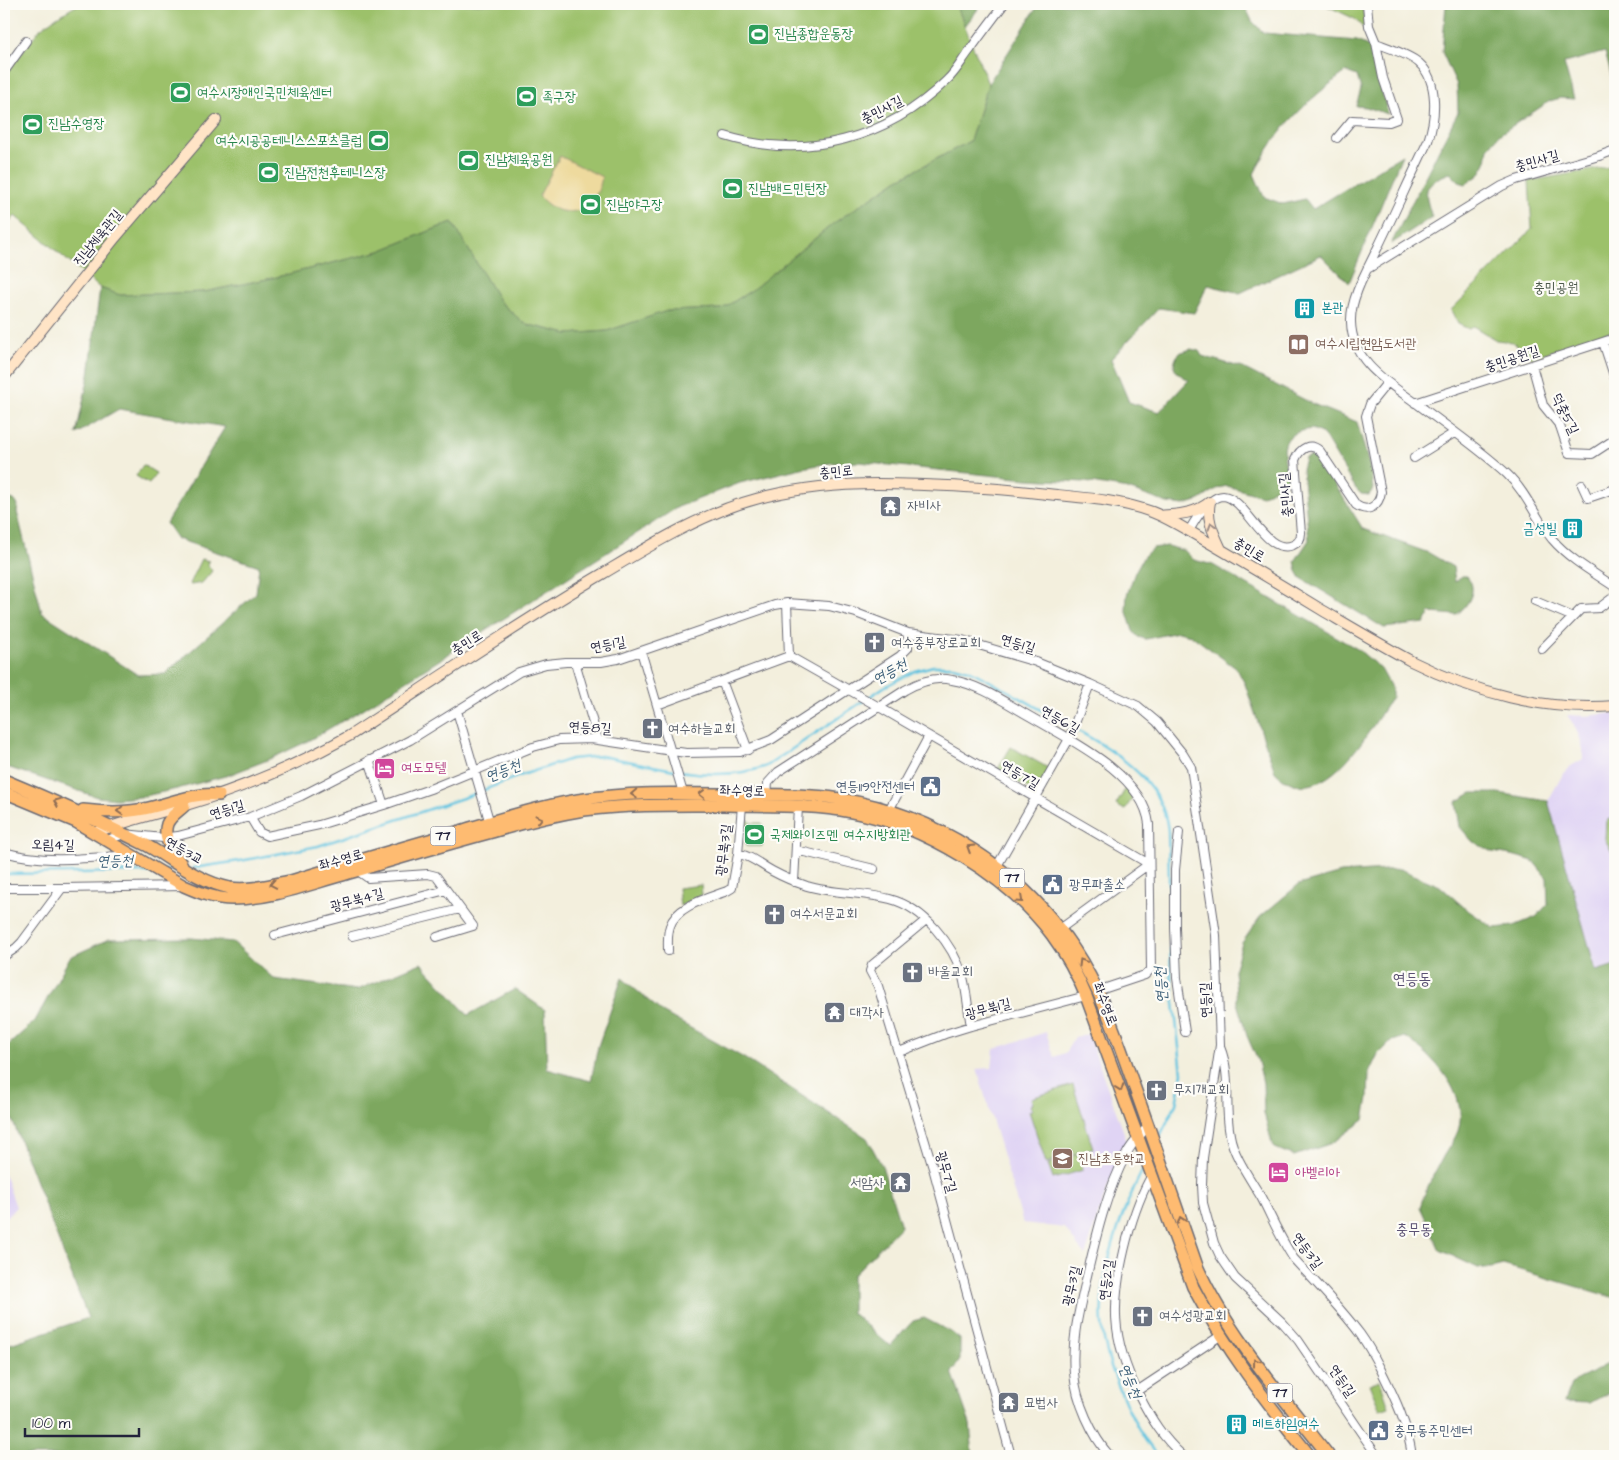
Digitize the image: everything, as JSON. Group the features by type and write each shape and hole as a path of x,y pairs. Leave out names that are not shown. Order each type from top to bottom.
{"main road":[{"name":"77","path":"4,780 74,809 124,834"},
{"name":"좌수영로","path":"184,886 219,898 248,898 281,893 491,827 544,807 581,799 682,791 773,798 838,799 889,810 914,819 951,837 997,866 1039,903 1084,964 1117,1038 1197,1266 1205,1282"},
{"name":"77","path":"4,792 59,814 184,886"},
{"path":"74,809 95,812 138,810 195,795 219,795"},
{"name":"좌수영로","path":"206,880 220,886 238,888 291,881 491,827 602,808 662,805 742,806 773,798 798,807 852,812 881,820 918,833 971,863 1006,888 1038,918 1064,952 1086,996 1152,1175"},
{"path":"152,867 150,861 155,858 185,874 188,871 168,842 167,824 184,806"},
{"name":"연등3교","path":"124,834 206,880"},
{"name":"77","path":"1152,1175 1193,1287 1220,1336 1257,1389 1311,1456"},
{"path":"1193,1287 1205,1282"},
{"name":"77","path":"1205,1282 1243,1344 1325,1452"},
{"path":"1311,1456 1325,1452"}],"street":[{"name":"충민사길","path":"725,136 747,142 778,146 835,142 867,134 895,120 923,102 949,79 1004,4"},
{"path":"1337,138 1352,120 1389,122 1397,119 1370,26 1368,4"},
{"path":"4,72 26,41"},
{"path":"1376,44 1419,62 1430,79 1434,116 1428,141 1368,269 1352,309 1351,330 1357,348 1362,357 1387,384 1416,403 1506,473 1524,494 1562,550 1615,587"},
{"name":"진남체육관길","path":"4,377 115,238 216,120"},
{"name":"충민사길","path":"1368,269 1502,186 1615,150"},
{"name":"충민공원길","path":"1416,403 1615,338"},
{"path":"1603,342 1615,379"},
{"name":"덕충5길","path":"1532,365 1541,392 1543,405 1560,426 1569,454 1592,454 1615,439"},
{"name":"충민사길","path":"1210,502 1220,496 1230,498 1275,544 1286,547 1294,544 1300,538 1301,533 1295,460 1302,450 1310,446 1320,451 1356,505 1366,508 1374,506 1379,500 1381,492 1366,416 1370,404 1387,384"},
{"path":"1414,458 1454,432"},
{"name":"충민로","path":"94,833 219,795 254,782 317,753 349,736 561,599 646,548 687,526 754,499 802,490 860,484 997,489 1090,498 1140,508 1161,516 1221,549 1411,661 1466,684 1505,696 1534,702 1588,707 1615,706"},
{"path":"1582,485 1588,498 1615,489"},
{"path":"1161,516 1192,512 1210,502"},
{"path":"1188,531 1210,502"},
{"path":"1210,502 1210,521 1221,549"},
{"path":"1542,649 1583,608 1593,610 1602,607 1615,596"},
{"path":"1535,601 1572,617"},
{"path":"787,603 789,656"},
{"name":"연등1길","path":"107,840 124,834 168,842 250,816 301,796 410,740 519,672 546,664 609,660 761,608 787,603 829,606 856,613 908,632 962,640 1036,662 1138,706 1148,713 1183,754 1190,767 1216,935 1220,1045 1203,1158 1202,1185 1202,1203 1214,1243 1235,1278 1284,1322 1298,1340 1377,1456"},
{"name":"연등8길","path":"250,816 259,832 270,836 319,825 384,805 533,747 559,740 598,740 632,744 671,752 715,754 748,750 771,740 903,653 909,645 908,632"},
{"path":"641,650 682,791"},
{"path":"657,705 789,656 848,689"},
{"path":"575,662 598,740"},
{"name":"연등6길","path":"773,798 770,780 778,772 905,690 919,683 937,679 953,680 985,691 1069,739 1108,765 1141,801 1148,818 1151,969 1145,975 1097,991"},
{"path":"722,681 748,750"},
{"path":"997,866 1069,739 1090,684"},
{"name":"연등7길","path":"848,689 1149,864"},
{"path":"457,711 491,827"},
{"path":"889,810 929,736"},
{"path":"369,760 384,805"},
{"name":"광무북3길","path":"668,951 670,926 678,914 694,904 732,888 738,854 742,806"},
{"path":"794,882 798,807"},
{"path":"1180,832 1175,870 1176,978 1185,1032"},
{"path":"796,850 874,869"},
{"name":"오림4길","path":"4,852 19,856 60,859 136,858"},
{"path":"738,854 747,856 794,882 816,888 888,898 904,904 926,920 946,942 961,973 971,1026"},
{"path":"1060,929 1149,864"},
{"name":"광무북4길","path":"358,870 368,878 433,874 473,926 437,937"},
{"path":"4,888 184,886"},
{"path":"4,956 22,942 62,888"},
{"name":"광무북4길","path":"275,935 446,890"},
{"path":"352,936 460,909"},
{"name":"광무7길","path":"926,920 870,969 878,986 899,1052 1011,1456"},
{"name":"광무북1길","path":"899,1052 971,1026 1086,996"},
{"name":"연등3길","path":"1220,1045 1227,1066 1229,1134 1235,1151 1285,1246 1294,1259 1360,1334 1372,1353 1401,1413 1408,1432 1412,1456"},
{"name":"광무3길","path":"1110,1456 1091,1428 1077,1388 1074,1374 1074,1339 1077,1318 1105,1207 1128,1151 1148,1126"},
{"name":"연등2길","path":"1152,1175 1132,1221 1120,1268 1116,1298 1118,1339 1123,1358 1137,1391 1157,1429 1183,1456"},
{"path":"1137,1391 1220,1336"}],"shaded area":[{"path":"1615,713 1615,965 1596,972 1548,801 1563,774 1571,766 1583,759 1582,743 1567,715 1586,716"},
{"name":"진남초등학교","path":"1046,1032 1054,1057 1065,1053 1075,1037 1088,1034 1127,1141 1106,1191 1085,1256 1065,1228 1023,1223 977,1069 992,1068 994,1049"},
{"path":"4,1173 16,1207 4,1219"}],"green space":[{"name":"진남체육공원","path":"79,4 956,4 988,84 970,141 897,180 834,223 752,290 722,309 667,311 607,331 568,334 525,324 500,302 452,222 380,251 277,277 204,292 120,295 100,288 15,216 4,229 4,75 39,30"},
{"path":"956,4 982,4 965,26"},
{"path":"1039,4 1244,4 1252,21 1264,33 1357,41 1370,47 1388,114 1356,106 1361,89 1357,76 1346,72 1293,117 1272,144 1254,174 1264,197 1283,204 1305,199 1313,209 1402,155 1349,283 1321,255 1240,293 1208,285 1194,313 1159,308 1111,359 1129,402 1159,412 1189,380 1177,372 1174,366 1179,353 1191,349 1199,351 1202,356 1243,368 1313,404 1357,422 1371,471 1373,489 1369,495 1361,494 1356,489 1323,434 1312,429 1300,431 1287,440 1284,453 1289,480 1262,496 1227,486 1218,488 1200,500 1184,505 1167,503 1128,489 1085,482 1027,479 859,462 831,463 801,468 740,483 678,507 363,709 306,742 229,775 140,797 116,799 97,797 4,766 4,497 14,500 18,505 17,512 42,613 138,675 165,674 256,593 259,566 177,539 166,523 225,427 119,409 76,434 89,375 100,288 120,295 204,292 277,277 380,251 452,222 500,302 525,324 568,334 607,331 667,311 722,309 752,290 834,223 897,180 970,141 988,84"},
{"path":"1323,4 1362,4 1366,31 1355,19"},
{"path":"1446,4 1615,4 1615,90 1605,52 1564,63 1574,99 1560,98 1550,101 1500,134 1488,148 1486,163 1479,175 1466,184 1459,182 1450,173 1435,180 1430,184 1427,194 1432,217 1391,244 1458,112 1457,85 1442,52"},
{"name":"충민공원","path":"1615,166 1615,330 1530,358 1513,342 1496,340 1473,326 1469,329 1458,324 1451,310 1532,229 1529,181"},
{"path":"1311,456 1318,458 1321,462 1363,529 1429,553 1453,567 1455,582 1462,576 1467,576 1472,592 1468,602 1456,615 1430,613 1425,623 1384,628 1301,578 1295,561 1309,540 1302,469 1305,458"},
{"path":"143,465 156,473 149,484 136,476"},
{"path":"1167,546 1185,551 1194,560 1213,565 1359,650 1381,669 1392,689 1392,697 1358,748 1327,778 1310,785 1293,784 1275,772 1245,684 1237,669 1191,635 1178,632 1146,639 1138,637 1133,631 1126,609 1127,595 1135,572 1144,556 1153,548"},
{"path":"201,559 209,561 208,565 212,571 202,583 191,585 189,584"},
{"path":"1011,747 1050,769 1038,790 1033,791 997,770"},
{"path":"1126,788 1133,797 1125,810 1116,805"},
{"path":"1472,793 1498,793 1548,801 1596,971 1615,965 1615,1298 1503,1265 1491,1268 1478,1268 1440,1250 1420,1207 1434,1174 1458,1131 1459,1104 1454,1090 1437,1065 1427,1054 1405,1037 1390,1042 1378,1054 1369,1073 1368,1098 1364,1120 1332,1143 1294,1156 1273,1147 1264,1113 1263,1083 1258,1061 1247,1036 1237,1003 1234,971 1242,943 1260,917 1298,885 1341,873 1400,869 1440,886 1466,909 1494,928 1514,926 1536,917 1548,904 1547,878 1533,861 1492,852 1472,841 1460,827 1456,802"},
{"path":"1615,816 1615,858 1605,839 1606,821"},
{"name":"국제와이즈멘 여수지방회관","path":"746,820 749,820 751,823 762,823 762,846 746,846"},
{"path":"701,885 702,895 680,906 678,888"},
{"path":"191,938 233,942 274,979 357,990 421,963 468,1015 515,989 545,1010 547,1069 591,1081 598,1046 622,978 662,1012 744,1058 867,1138 882,1166 901,1226 852,1276 852,1313 890,1346 913,1321 924,1318 951,1332 960,1339 960,1360 952,1372 970,1424 973,1456 4,1456 4,1346 88,1318 7,1106 4,1107 4,1049 35,1021 70,957 109,939"},
{"path":"1073,1085 1093,1148 1046,1163 1029,1111 1032,1110 1030,1105 1033,1104 1031,1098"},
{"path":"1078,1154 1083,1170 1053,1179 1048,1164"},
{"path":"1615,1360 1615,1390 1589,1403 1564,1402 1571,1384"},
{"path":"1380,1380 1389,1407 1380,1410 1369,1384"}],"sand":[{"path":"560,156 602,177 599,189 593,199 586,206 577,210 568,212 558,210 548,205 539,196"}],"waterway":[{"name":"연등천","path":"679,771 723,774 746,772 767,766 884,687 915,671 933,666 954,666 969,670 1092,739 1127,763 1155,793 1164,811 1168,831 1171,977 1182,1073 1176,1104 1158,1140"},
{"name":"연등천","path":"193,868 318,846 466,797 522,775 571,759 601,756 674,770"},
{"name":"연등천","path":"165,870 177,869"},
{"name":"연등천","path":"4,874 150,872"},
{"name":"연등천","path":"1144,1167 1113,1243 1104,1285 1102,1324 1108,1355 1122,1395 1140,1431 1158,1456"}],"place":[{"name":"진남종합운동장","path":"758,34"},
{"name":"여수시장애인국민체육센터","path":"181,93"},
{"name":"족구장","path":"526,97"},
{"name":"진남수영장","path":"32,124"},
{"name":"여수시공공테니스스포츠클럽","path":"378,141"},
{"name":"진남체육공원","path":"469,160"},
{"name":"진남전천후테니스장","path":"268,173"},
{"name":"진남배드민턴장","path":"732,189"},
{"name":"진남야구장","path":"590,205"},
{"name":"본관","path":"1305,308"},
{"name":"여수시립현암도서관","path":"1299,344"},
{"name":"자비사","path":"891,506"},
{"name":"금성빌","path":"1573,529"},
{"name":"여수중부장로교회","path":"875,643"},
{"name":"여수하늘교회","path":"652,729"},
{"name":"여도모텔","path":"385,768"},
{"name":"연등119안전센터","path":"931,787"},
{"name":"국제와이즈멘 여수지방회관","path":"754,835"},
{"name":"광무파출소","path":"1053,885"},
{"name":"여수서문교회","path":"774,914"},
{"name":"바울교회","path":"912,972"},
{"name":"대각사","path":"834,1013"},
{"name":"무지개교회","path":"1157,1090"},
{"name":"진남초등학교","path":"1062,1159"},
{"name":"아벨리아","path":"1279,1173"},
{"name":"서암사","path":"900,1183"},
{"name":"여수성광교회","path":"1143,1316"},
{"name":"묘법사","path":"1008,1403"},
{"name":"메트하임여수","path":"1236,1424"},
{"name":"충무동주민센터","path":"1378,1431"}],"district":[{"name":"연등동","path":"1412,979"},
{"name":"충무동","path":"1414,1229"}]}
